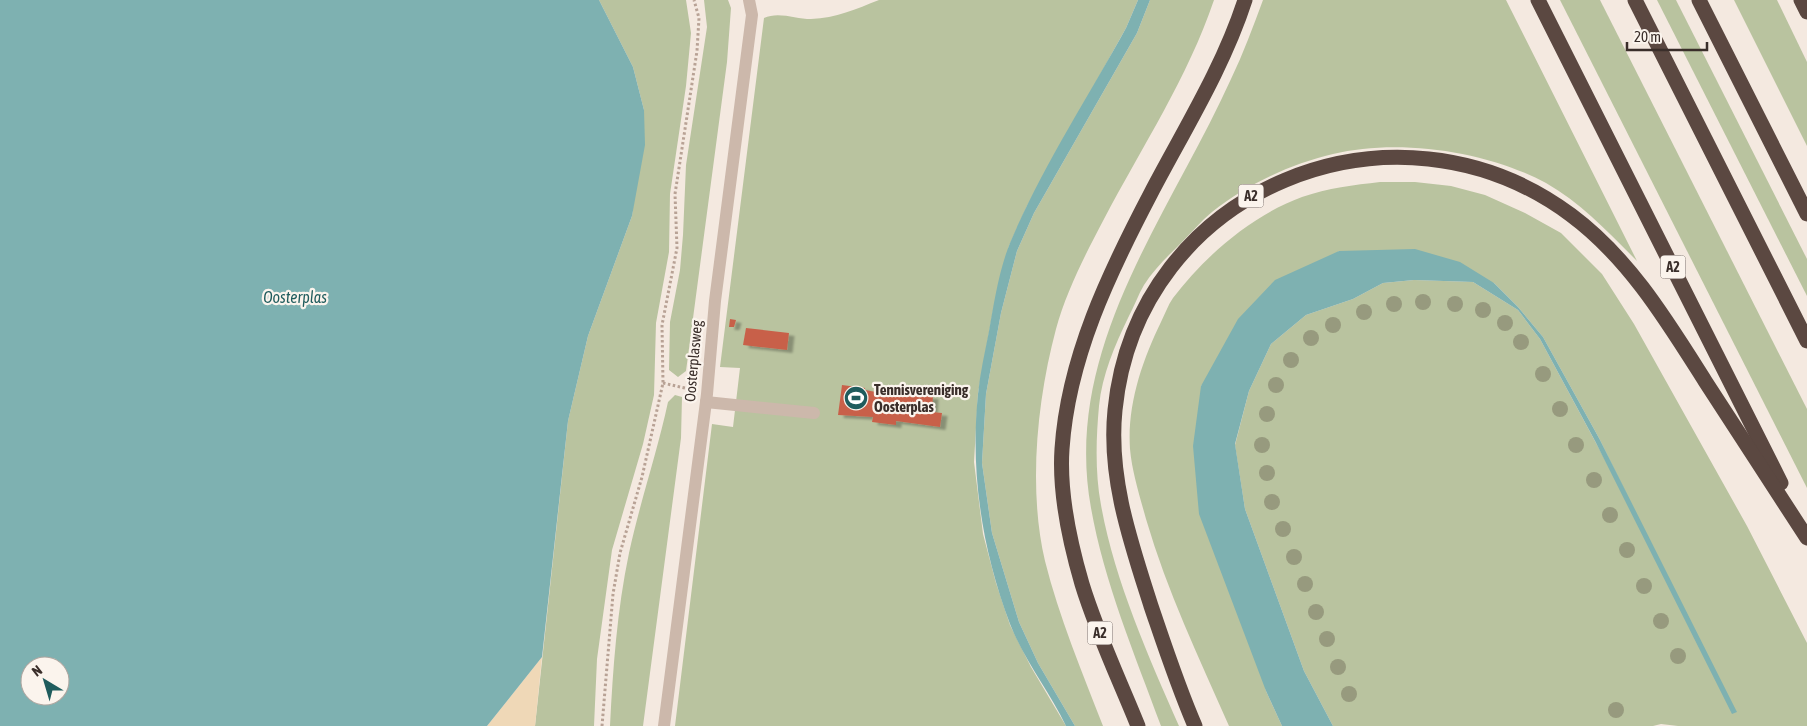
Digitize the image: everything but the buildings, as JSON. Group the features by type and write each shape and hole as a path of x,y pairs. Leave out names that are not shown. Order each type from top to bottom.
{"highway":[{"name":"A2","path":"1138,726 1098,628 1082,583 1071,537 1064,496 1062,451 1068,399 1083,342 1100,298 1130,234 1216,71 1245,0"},
{"name":"A2","path":"1538,0 1807,534"},
{"path":"1635,0 1807,341"},
{"path":"1699,0 1807,214"},
{"path":"1801,0 1807,12"},
{"name":"A2","path":"1195,726 1170,663 1132,548 1120,498 1115,458 1115,411 1124,359 1138,323 1156,290 1178,257 1196,238 1214,221 1253,194 1291,176 1331,163 1376,156 1413,156 1454,162 1518,182 1572,215 1618,258 1660,311 1807,538"}],"street":[{"name":"Oosterplasweg","path":"664,726 706,398 715,301 752,15 750,0"},
{"path":"706,398 814,413"}],"path":[{"path":"602,726 613,594 620,553 642,477 663,383 662,324 677,248 675,194 697,51 698,18 694,0"},
{"path":"663,383 706,398"}],"green space":[{"path":"599,0 686,0 691,33 686,86 670,194 669,252 656,323 654,395 643,444 612,550 597,659 594,726 535,726 568,421 588,336 632,216 644,110 633,67"},
{"path":"704,0 728,0 731,8 727,62 686,371 678,377 669,370 670,322 680,270 686,165 707,27"},
{"name":"Tennisvereniging Oosterplas","path":"879,0 1138,0 1126,28 1027,206 1009,246 993,311 978,393 974,462 983,534 1010,625 1031,667 1066,726 675,726 712,424 733,427 740,368 720,367 764,18 775,15 805,19 829,17"},
{"path":"1150,0 1214,0 1178,84 1104,219 1071,287 1060,315 1049,356 1040,415 1036,475 1040,533 1045,561 1064,624 1103,726 1075,726 1038,663 1019,622 992,533 982,463 986,394 1001,313 1017,251 1034,213 1137,33"},
{"path":"1263,0 1506,0 1637,261 1583,209 1546,183 1497,163 1442,150 1385,147 1358,149 1317,158 1254,184 1225,202 1204,219 1157,268 1142,289 1118,339 1103,383 1099,406 1097,468 1099,493 1114,561 1134,618 1179,726 1161,726 1112,591 1091,508 1086,449 1092,393 1106,338 1127,285 1231,79"},
{"path":"1560,0 1600,0 1807,409 1807,488"},
{"path":"1657,0 1676,0 1807,259 1807,296"},
{"path":"1734,0 1777,0 1807,62 1807,146"},
{"path":"1380,182 1415,182 1451,186 1485,195 1525,213 1561,233 1602,274 1634,324 1747,526 1807,643 1807,726 1678,726 1661,724 1653,726 1333,726 1304,671 1245,509 1235,445 1249,391 1271,344 1306,315 1353,299 1383,283 1414,280 1473,282 1518,310 1540,339 1659,560 1599,438 1543,337 1518,307 1494,283 1339,251 1201,386 1266,691 1282,726 1229,726 1195,650 1154,546 1134,475 1130,449 1130,433 1133,400 1137,384 1154,337 1171,301 1200,267 1231,238 1265,214 1302,197 1331,189"},
{"path":"675,395 682,397 681,438 643,726 610,726 616,639 629,553 668,402"}],"sand":[{"path":"542,657 535,726 487,726"}],"water":[{"name":"Oosterplas","path":"0,0 599,0 633,67 644,110 645,145 632,216 588,336 568,421 542,657 487,726 0,726"},
{"path":"1138,0 1150,0 1137,33 1034,213 1017,251 1001,313 986,394 982,463 992,533 1019,622 1038,663 1075,726 1066,726 1016,637 1000,596 992,568 985,539 977,482 976,423 978,394 997,287 1010,243 1035,189 1126,28"},
{"path":"1415,249 1460,262 1494,283 1518,307 1543,337 1599,438 1737,712 1732,714 1595,441 1540,339 1518,310 1473,282 1414,280 1383,283 1353,299 1306,315 1271,344 1249,391 1235,444 1245,509 1304,671 1333,726 1282,726 1266,691 1199,514 1193,446 1201,386 1238,319 1275,280 1339,251"}],"place":[{"name":"Tennisvereniging Oosterplas","path":"856,398"}]}
